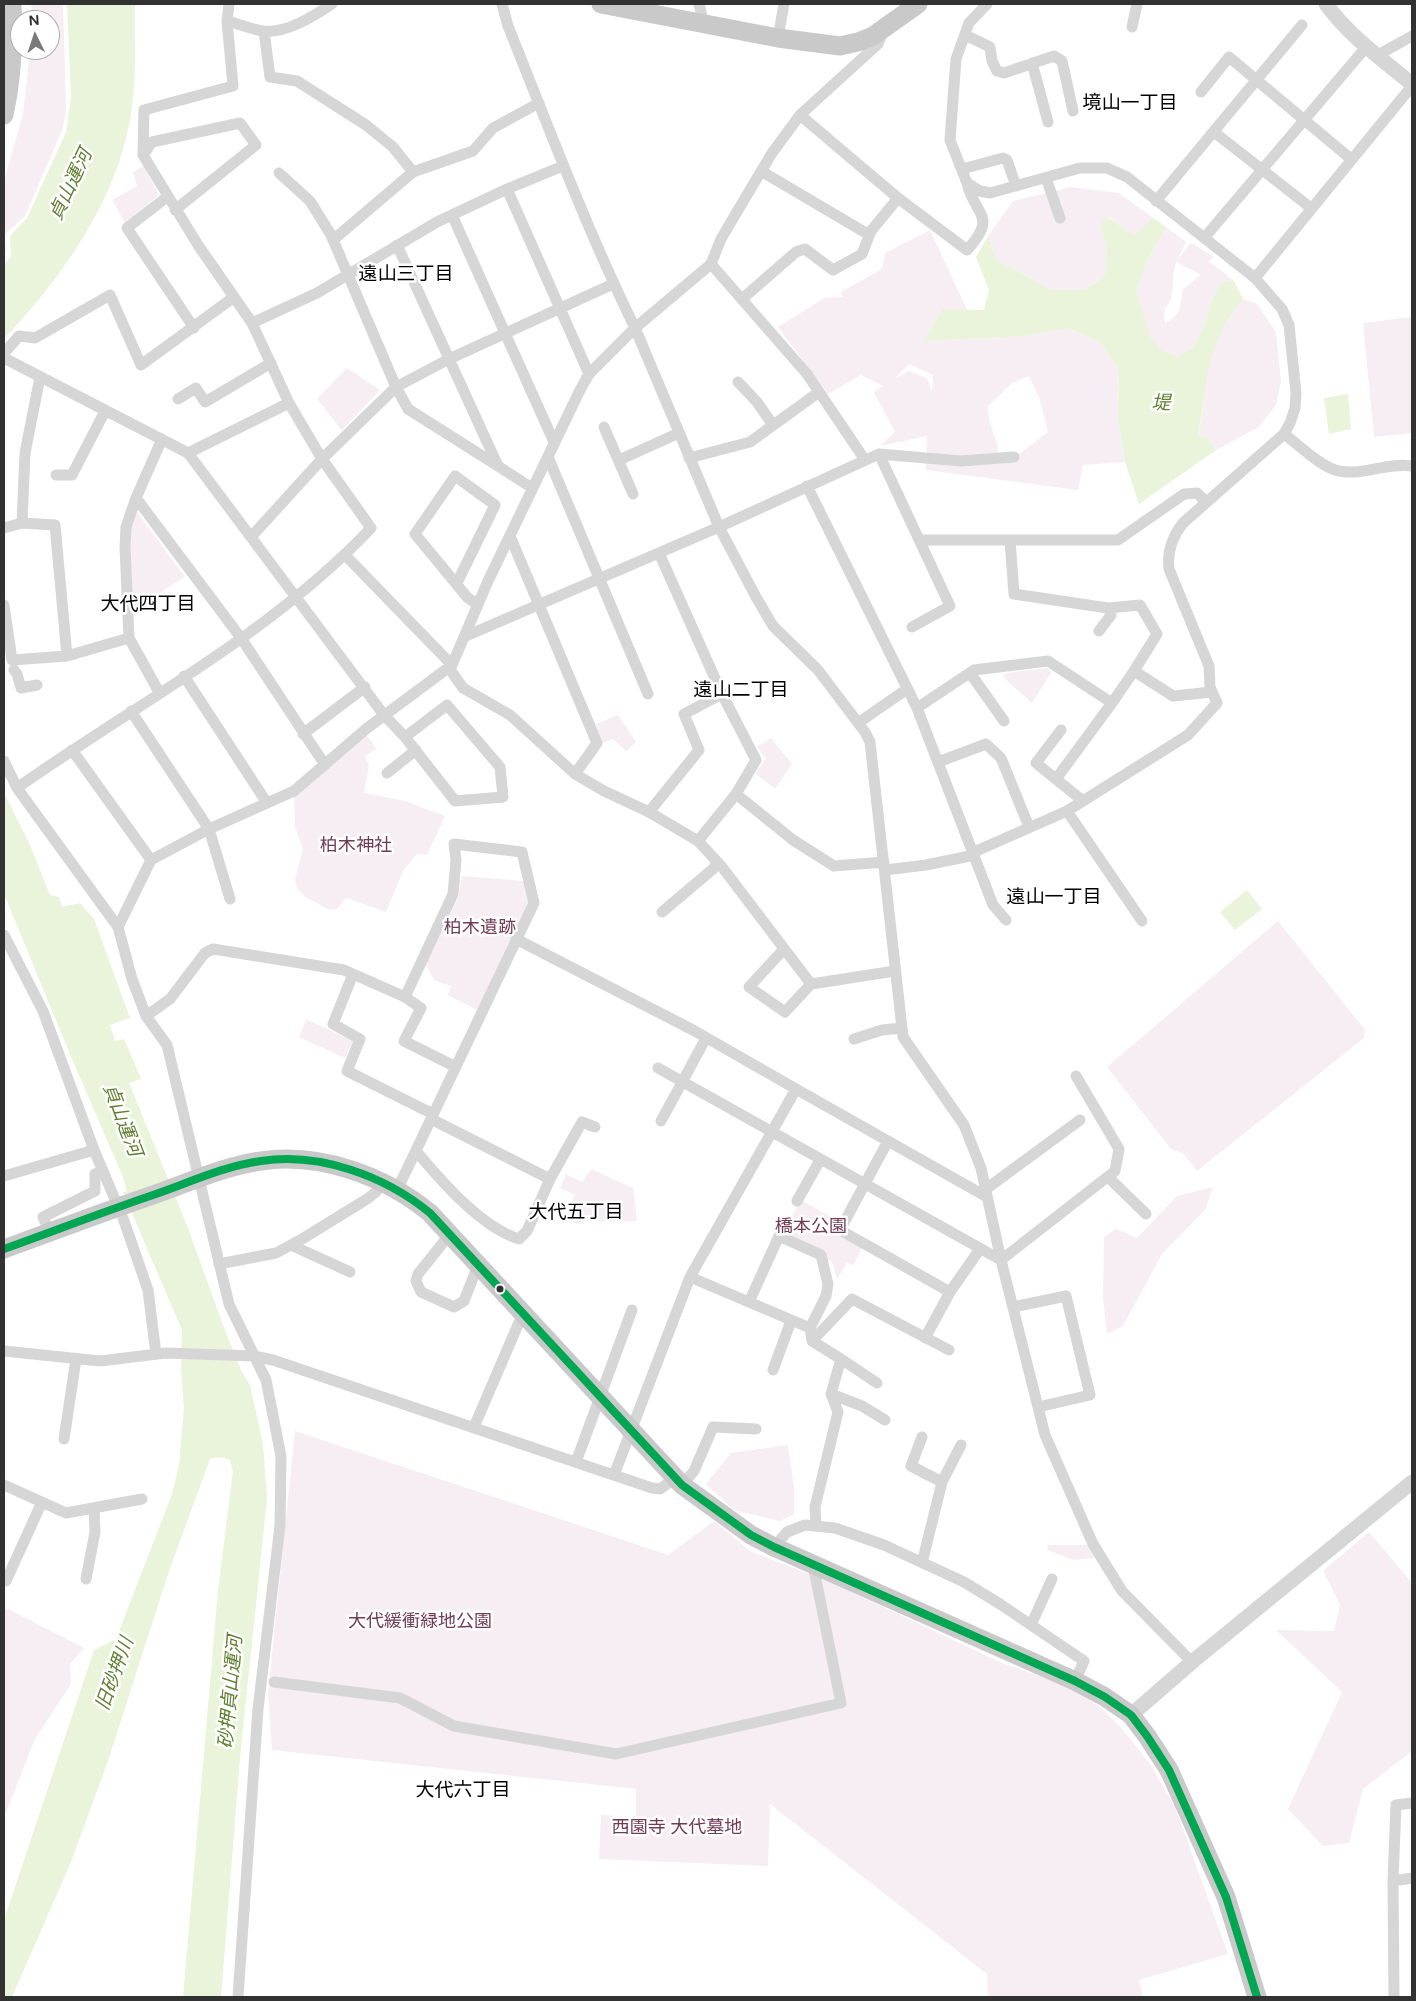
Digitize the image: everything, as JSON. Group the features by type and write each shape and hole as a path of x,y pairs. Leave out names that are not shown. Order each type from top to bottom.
{"main road":[{"path":"4,116 12,68 14,29 12,4"},
{"path":"601,4 778,38 840,46 858,42 883,30 918,4"},
{"path":"4,1249 177,1186 244,1164 289,1159 334,1166 389,1186 420,1205 450,1234 679,1482 751,1535 813,1565 1075,1681 1105,1697 1131,1715 1148,1736 1169,1770 1217,1874 1236,1925 1257,1997"}],"street":[{"path":"17,788 242,638 345,555 371,528 322,460 289,403 252,323 175,210 143,155 144,110 233,86 227,21 229,4"},
{"path":"227,21 264,31 282,28 310,18 332,4"},
{"path":"502,4 508,26 563,166 635,328 719,527 773,626 818,670 867,737 872,752 903,1037 964,1125 981,1168 1001,1260 1045,1435 1108,1572 1122,1591 1192,1662"},
{"path":"699,4 704,24"},
{"path":"778,38 784,4"},
{"path":"800,115 898,198 967,250 980,235 983,213 969,192 950,140 956,60 969,23 987,4"},
{"path":"1132,27 1136,4"},
{"path":"1255,278 1412,85 1372,51 1326,4"},
{"path":"1156,201 1302,25"},
{"path":"118,927 151,860 209,829 294,791 384,715 450,667 466,636 478,605 532,488 590,374 635,328 711,264 721,239 761,172 800,115 878,44 883,30"},
{"path":"264,31 270,77 297,81 366,124 393,147 414,172"},
{"path":"965,34 990,46 992,61 997,71 1004,72 1054,56 1062,61 1074,110"},
{"path":"1206,237 1304,121 1372,51 1412,36"},
{"path":"1201,92 1229,58 1351,159"},
{"path":"1032,63 1048,122"},
{"path":"333,240 414,172 473,151 493,128 539,102"},
{"path":"143,155 152,142 240,123 256,145 175,210"},
{"path":"1214,132 1311,208"},
{"path":"962,169 1003,158 1007,160 1016,186"},
{"path":"252,323 317,293 397,245 452,215 507,189 563,166"},
{"path":"736,794 793,840 834,866 926,865 974,854 1067,811 1188,735 1217,703 1212,692 1209,666 1169,569 1167,555 1176,532 1206,502 1284,434 1295,408 1296,393 1289,324 1282,309 1255,278 1206,237 1156,201 1127,177 1107,168 1080,168 990,193 980,191 967,183"},
{"path":"761,172 866,232 871,231"},
{"path":"279,173 310,201 333,240 396,387 408,408 532,488"},
{"path":"1046,178 1060,218"},
{"path":"507,189 558,308 590,374"},
{"path":"167,197 127,228 194,328"},
{"path":"742,299 796,252 805,249 833,270 862,254 871,231 898,198"},
{"path":"452,215 554,442"},
{"path":"397,245 498,466"},
{"path":"711,264 807,374 865,460"},
{"path":"251,537 322,460 396,387 449,359 614,284"},
{"path":"4,353 19,336 35,338 110,296 141,365 234,298"},
{"path":"4,358 188,452 384,715 416,750 455,801 503,797 500,767 447,705 405,737"},
{"path":"178,399 196,388 205,402 271,363"},
{"path":"22,523 26,453 40,377"},
{"path":"738,382 757,402 773,425"},
{"path":"689,458 750,442 819,392"},
{"path":"188,452 289,403"},
{"path":"56,475 72,475 105,410"},
{"path":"604,427 633,494"},
{"path":"619,460 679,433"},
{"path":"1284,434 1337,471 1349,472 1401,464 1412,466"},
{"path":"160,692 129,638 125,547 126,527 136,498 162,439"},
{"path":"879,454 950,606 912,627"},
{"path":"466,636 719,527 879,454 961,461 1014,457"},
{"path":"548,457 648,694"},
{"path":"457,584 496,504 455,476 415,534 467,597 478,605"},
{"path":"807,486 917,708 993,905 1006,920"},
{"path":"919,540 1118,540 1184,494 1198,494 1206,502"},
{"path":"136,498 242,638 325,765"},
{"path":"4,528 22,523 56,525 67,656"},
{"path":"510,536 597,743 575,774"},
{"path":"1010,540 1014,594 1108,608 1140,605 1157,634 1134,671 1056,779"},
{"path":"659,553 722,694 756,760 736,794 698,841"},
{"path":"345,555 450,667 463,688 510,715 575,774 604,791 649,812 698,841 717,862 810,984"},
{"path":"4,605 10,667 17,674 21,688 37,686"},
{"path":"1099,631 1111,615 1108,608"},
{"path":"10,667 67,656 129,638"},
{"path":"917,708 974,670 1048,661 1112,702"},
{"path":"1134,671 1173,696 1212,692"},
{"path":"970,673 1004,721"},
{"path":"184,676 267,803"},
{"path":"303,734 365,688"},
{"path":"858,723 907,689"},
{"path":"649,812 699,750 684,714 722,694"},
{"path":"131,711 209,829 230,899"},
{"path":"1061,730 1036,763 1083,801"},
{"path":"938,762 986,744 1001,758 1029,828"},
{"path":"72,750 151,860"},
{"path":"386,773 416,750"},
{"path":"4,761 17,788 118,927 132,979 146,1016 167,1046 229,1304 266,1380 271,1398 280,1456 282,1499 258,1709 238,1997"},
{"path":"1067,811 1142,921"},
{"path":"219,1264 276,1253 291,1245 368,1199 376,1192 389,1186 416,1152 534,903 522,852 454,844 456,860 453,894 405,997"},
{"path":"662,912 713,869 717,862"},
{"path":"4,935 8,959 33,988 43,1011 94,1150 120,1207 148,1290 161,1354"},
{"path":"516,939 706,1038 888,1141 987,1193"},
{"path":"784,949 749,987 785,1012 810,984 895,971"},
{"path":"146,1016 170,999 205,953 213,950 273,957 344,970 405,997 421,1008 404,1041 456,1067"},
{"path":"353,974 334,1024 360,1039 347,1071 550,1179"},
{"path":"854,1038 882,1030 902,1028"},
{"path":"661,1121 706,1038"},
{"path":"658,1068 1001,1260"},
{"path":"1001,1260 1115,1171 1119,1149 1076,1076"},
{"path":"614,1475 690,1277 796,1089"},
{"path":"987,1193 1080,1120"},
{"path":"416,1152 438,1177 482,1217 504,1234 519,1238 527,1231 550,1179 582,1122 595,1127"},
{"path":"888,1141 840,1230 950,1292"},
{"path":"4,1176 94,1150"},
{"path":"797,1200 820,1160"},
{"path":"50,1232 43,1216 95,1191 95,1174 103,1171"},
{"path":"1108,1177 1146,1214"},
{"path":"450,1234 418,1274 416,1280 420,1292 454,1307 464,1301 478,1264"},
{"path":"748,1302 779,1236 821,1255 828,1284 826,1296 810,1328 812,1341 877,1383"},
{"path":"291,1245 350,1272"},
{"path":"925,1338 950,1292 980,1249"},
{"path":"690,1277 810,1328"},
{"path":"1013,1307 1066,1296 1090,1395 1038,1407"},
{"path":"812,1341 852,1299 949,1350"},
{"path":"576,1462 632,1310"},
{"path":"474,1427 522,1313"},
{"path":"773,1370 791,1321"},
{"path":"4,1351 100,1361 161,1354 254,1356 273,1360 660,1489 679,1482 694,1471 713,1427 756,1429"},
{"path":"64,1439 76,1359"},
{"path":"816,1526 815,1507 838,1412 831,1394 841,1359"},
{"path":"831,1394 862,1406 885,1420"},
{"path":"922,1437 911,1466 942,1482"},
{"path":"922,1563 942,1482 961,1445"},
{"path":"1131,1715 1192,1662 1412,1482"},
{"path":"4,1485 66,1513 142,1499"},
{"path":"6,1581 42,1502"},
{"path":"86,1579 95,1532 94,1508"},
{"path":"774,1547 786,1532 805,1525 835,1528 922,1563 964,1582 1084,1661 1075,1681"},
{"path":"274,1682 400,1698 454,1726 616,1754 841,1703 813,1565"},
{"path":"1031,1625 1053,1580"},
{"path":"1394,1997 1396,1805 1412,1803"},
{"path":"1394,1881 1412,1878"}],"green space":[{"path":"31,4 63,4 66,110 63,128 25,216 4,235 4,181 23,114 29,60 60,60 60,10 31,10"},
{"path":"144,166 159,195 125,223 112,200 137,186 133,172"},
{"path":"1071,187 1119,193 1153,218 1136,236 1108,217 1100,225 1107,249 1105,276 1084,290 1052,290 996,259 988,236 1013,201"},
{"path":"1166,227 1186,242 1177,260 1191,243 1213,256 1207,267 1210,262 1234,281 1222,283 1213,297 1206,320 1193,348 1178,356 1163,351 1150,339 1136,291 1147,262","holes":["1176,262 1201,275 1183,289 1177,313 1165,323 1165,309 1173,290"]},
{"path":"930,230 967,310 942,309 924,341 1026,336 1067,328 1100,342 1119,370 1118,417 1125,462 1083,465 1078,490 926,470 927,436 880,446 895,432 874,392 883,386 861,375 828,394 778,327 824,298 842,297 841,292 882,269 885,253","holes":["909,364 933,375 932,392 927,378 909,371 894,379","1029,376 1039,397 1048,432 1019,454 999,454 989,418 988,406 1012,383"]},
{"path":"4,235 6,251 4,253"},
{"path":"1243,299 1257,304 1276,332 1281,382 1276,405 1259,427 1216,450 1206,436 1198,435 1209,369 1221,331"},
{"path":"1412,317 1412,433 1374,437 1363,323"},
{"path":"347,368 380,390 342,430 317,399"},
{"path":"137,512 185,577 133,610 129,530"},
{"path":"1048,668 1051,673 1032,703 1003,677 1006,673"},
{"path":"618,715 636,742 626,751 613,739 603,743 596,724"},
{"name":"柏木神社","path":"363,731 377,749 365,756 369,766 364,793 405,801 445,816 427,855 417,854 403,871 386,912 346,898 337,909 327,909 304,896 297,888 295,879 303,849 295,827 294,791"},
{"path":"771,738 792,764 775,789 755,773 766,759 757,747"},
{"name":"柏木遺跡","path":"462,876 524,881 529,903 479,1011 448,995 451,986 434,980 426,964 458,898"},
{"path":"1278,921 1365,1030 1364,1038 1197,1171 1184,1154 1171,1149 1107,1067"},
{"path":"306,1019 353,1041 345,1058 299,1037"},
{"path":"591,1169 633,1188 637,1221 584,1221 581,1224 571,1222 565,1218 575,1195 560,1188 566,1174 582,1182"},
{"path":"1213,1187 1205,1210 1162,1254 1123,1326 1107,1334 1103,1298 1104,1237 1116,1229 1137,1238 1177,1196"},
{"name":"橋本公園","path":"801,1200 838,1221 835,1227 863,1245 854,1265 847,1263 837,1279 832,1262 782,1235"},
{"name":"大代緩衝緑地公園","path":"295,1431 668,1555 714,1521 750,1551 830,1582 1002,1663 1069,1686 1100,1707 1123,1730 1150,1764 1175,1807 1228,1954 1139,1980 1143,1997 988,1997 987,1974 770,1804 768,1866 599,1859 601,1815 636,1817 636,1789 272,1750 268,1694"},
{"path":"788,1445 794,1487 794,1514 780,1521 734,1510 706,1484 731,1453"},
{"path":"1369,1532 1412,1583 1412,1751 1363,1789 1349,1843 1323,1846 1288,1809 1342,1692 1276,1630 1334,1631 1340,1605 1323,1571"},
{"path":"1048,1545 1088,1545 1094,1558 1074,1560 1047,1550"},
{"path":"4,1607 84,1648 70,1664 71,1684 35,1739 4,1818"}],"water":[{"name":"貞山運河","path":"67,4 135,4 134,81 126,139 116,171 86,232 48,289 4,339 4,265 11,256 10,236 27,218 66,132 71,97"},
{"name":"堤","path":"1107,217 1135,235 1153,218 1166,227 1147,262 1136,291 1151,339 1163,351 1178,356 1193,348 1206,320 1213,297 1222,282 1234,281 1243,299 1221,332 1212,357 1206,383 1198,435 1206,436 1216,450 1139,504 1125,462 1118,417 1119,370 1100,342 1067,328 1026,336 924,341 942,309 984,310 989,290 976,257 988,236 996,259 1052,290 1084,290 1105,276 1107,249 1100,225"},
{"path":"1348,394 1351,429 1329,434 1324,398"},
{"path":"4,793 30,845 50,895 59,897 62,907 80,903 94,919 130,1018 110,1025 115,1041 124,1039 141,1079 129,1083 188,1228 241,1370 250,1385 263,1444 267,1499 240,1758 221,1997 183,1997 218,1590 233,1471 230,1460 218,1457 210,1459 168,1574 108,1761 71,1862 12,1997 4,1997 4,1920 94,1650 116,1639 172,1494 179,1465 184,1408 181,1369 182,1330 119,1183 66,1045 4,894"},
{"path":"1247,890 1262,909 1235,930 1220,912"}],"pier":[{"path":"19,936 123,1177 127,1192 120,1192 116,1184"}],"transit line":[{"path":"4,1249 206,1175 247,1163 283,1159 306,1160 351,1170 393,1188 430,1213 682,1485 751,1535 1075,1681 1105,1697 1131,1715 1169,1770 1226,1897 1257,1997"}],"district":[{"name":"境山一丁目","path":"1130,103"},
{"name":"遠山三丁目","path":"406,274"},
{"name":"大代四丁目","path":"148,604"},
{"name":"遠山二丁目","path":"741,690"},
{"name":"遠山一丁目","path":"1054,897"},
{"name":"大代五丁目","path":"576,1212"},
{"name":"大代六丁目","path":"463,1790"}],"water label":[{"name":"旧砂押川","path":"115,1674"},
{"name":"砂押貞山運河","path":"231,1692"}],"park label":[{"name":"西園寺 大代墓地","path":"677,1828"}]}
